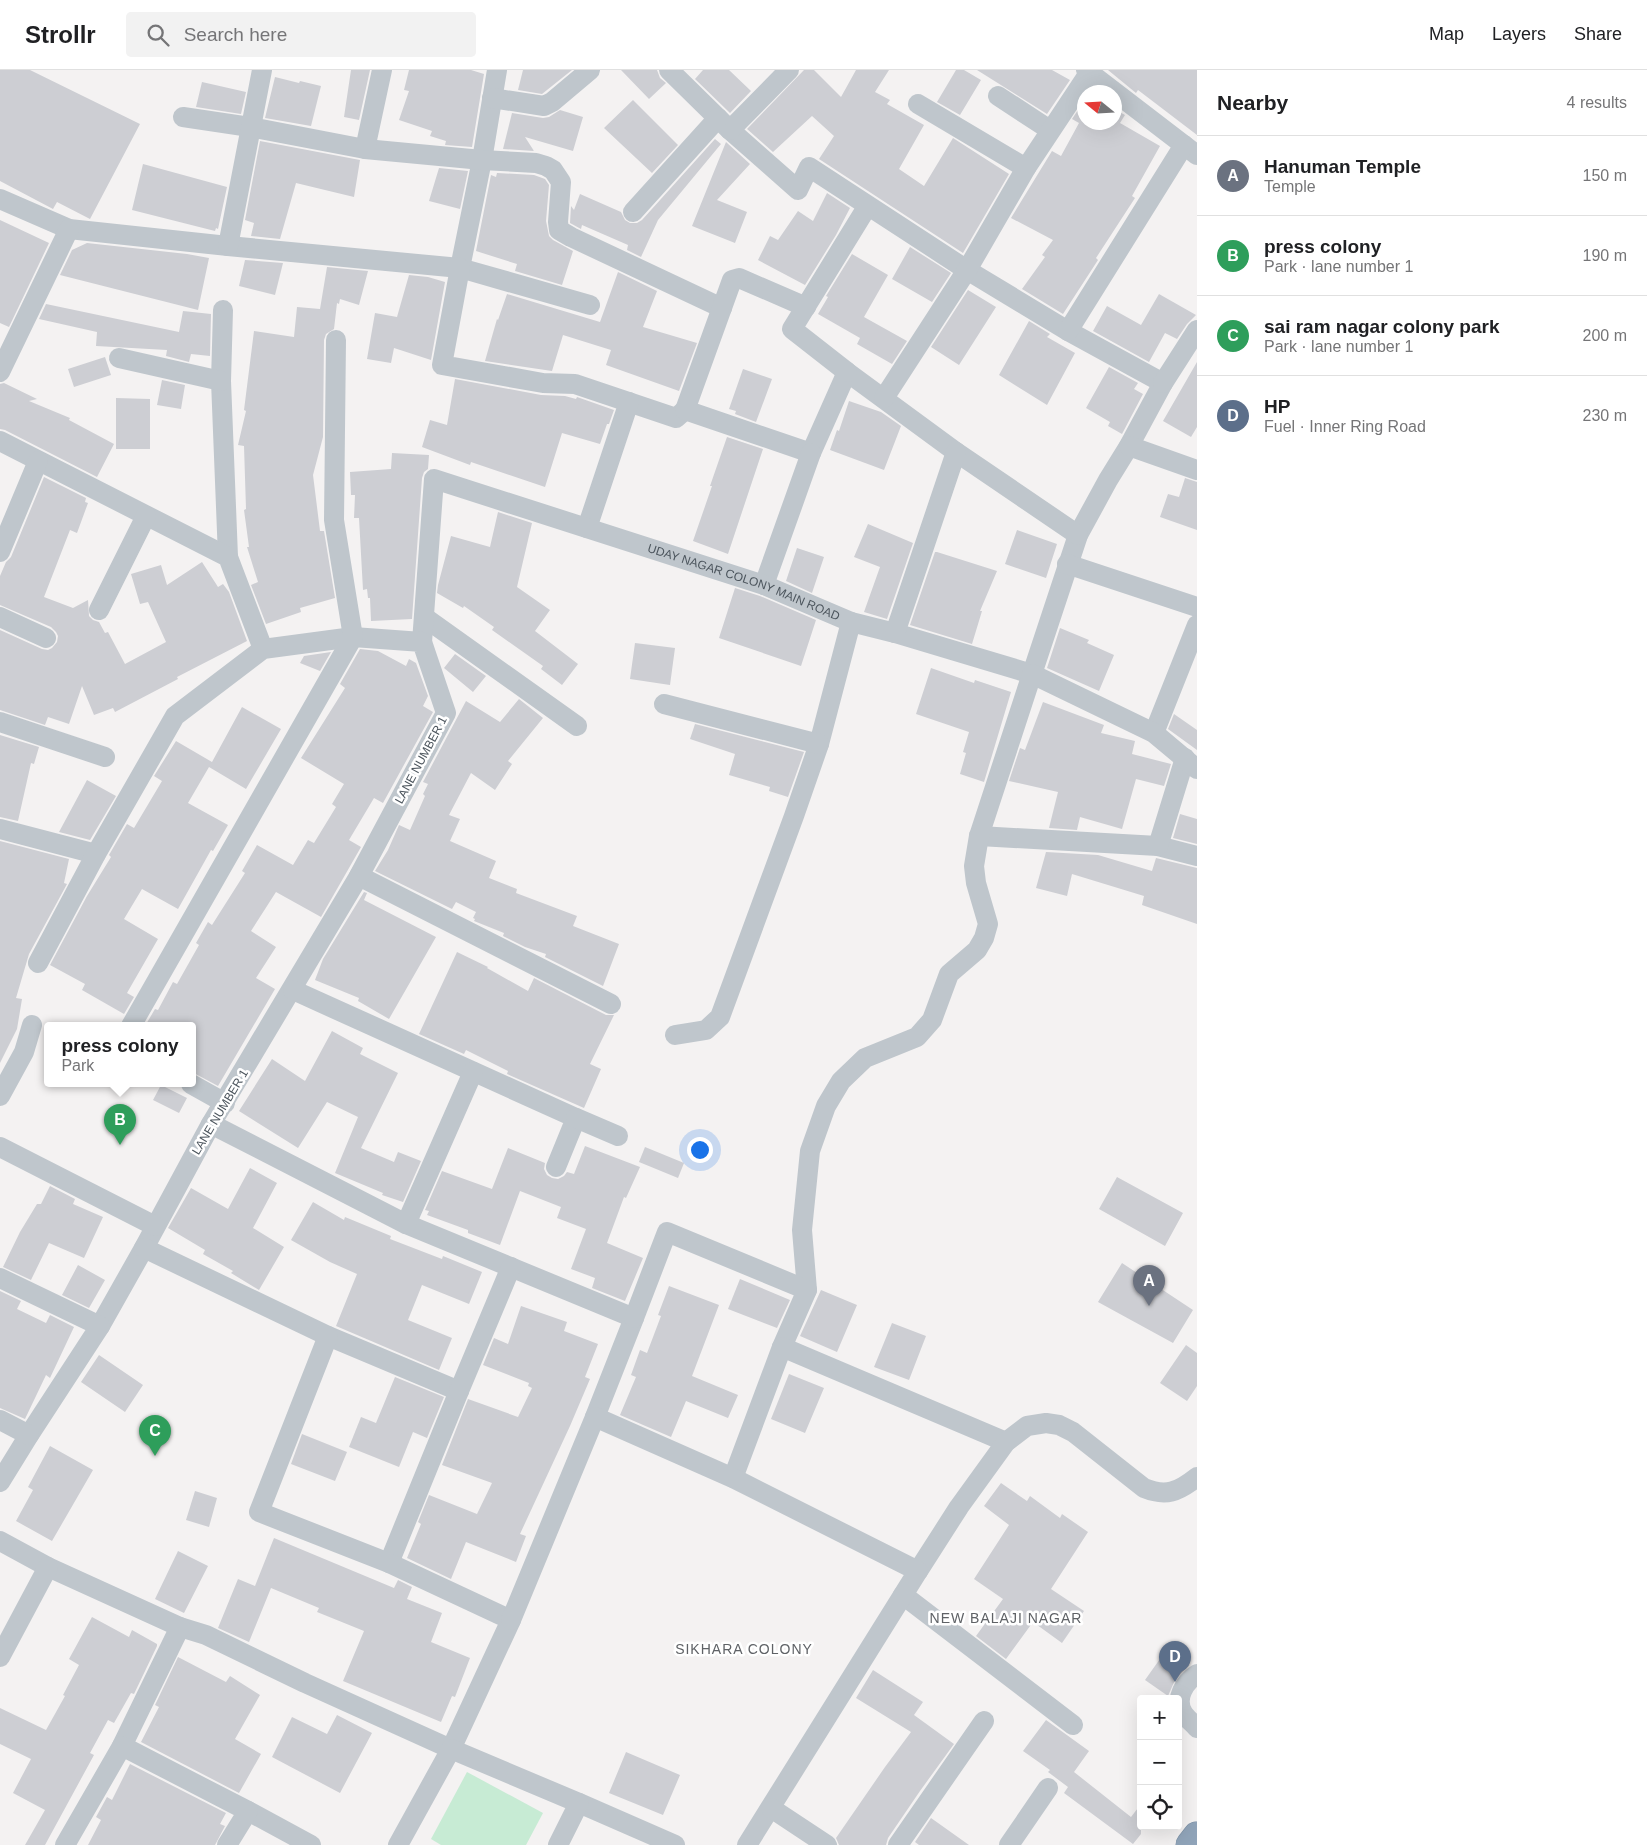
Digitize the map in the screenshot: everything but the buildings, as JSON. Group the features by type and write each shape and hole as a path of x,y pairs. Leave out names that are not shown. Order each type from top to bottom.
{"highway":[{"path":"1190,1845 1197,1836"}],"street":[{"path":"228,246 262,70"},
{"path":"365,149 382,70"},
{"path":"497,70 482,160 442,365 543,383 575,384 676,418 685,410 732,280 739,278 806,306"},
{"path":"492,98 544,106 552,102 590,70"},
{"path":"669,70 724,124 798,190 809,167 867,207 967,270 1068,331 1163,383"},
{"path":"633,212 724,124 789,70"},
{"path":"884,398 967,270 1026,168 1088,71 1190,150 1068,331"},
{"path":"998,96 1050,130"},
{"path":"918,104 1026,168"},
{"path":"183,117 250,127 365,149 536,163 553,170 560,182 559,230 571,238 722,308"},
{"path":"0,199 68,229 460,268 590,305"},
{"path":"867,207 792,329 956,452 1078,535"},
{"path":"0,372 68,229"},
{"path":"223,310 221,381 228,557 263,649"},
{"path":"733,1478 782,1347 807,1290 802,1230 810,1151 826,1106 841,1081 864,1058 917,1037 932,1020 948,974 977,950 984,938 988,924 976,883 974,866 979,836 1078,535 1163,383 1197,330"},
{"path":"133,1022 353,637 334,520 336,340"},
{"path":"119,358 221,381"},
{"path":"764,585 811,453 847,372"},
{"path":"587,528 629,402"},
{"path":"685,410 811,453"},
{"path":"0,442 228,557"},
{"path":"1129,446 1197,470"},
{"path":"895,633 956,452"},
{"path":"0,552 38,461"},
{"name":"UDAY NAGAR COLONY MAIN ROAD","path":"422,642 434,479 764,585 850,622 819,744 720,1017 706,1030 675,1035"},
{"path":"98,610 146,516"},
{"path":"1068,564 1197,607"},
{"path":"0,617 46,638"},
{"path":"424,618 577,726"},
{"path":"850,622 895,633 1032,674 1154,732 1191,763 1158,846"},
{"path":"1154,732 1197,625"},
{"path":"38,963 96,854 174,716 263,649 353,637 422,642"},
{"name":"LANE NUMBER 1","path":"0,1482 100,1326 211,1124 293,990 359,876 446,713 422,642"},
{"path":"664,704 819,744"},
{"path":"0,722 105,757"},
{"path":"0,829 96,854"},
{"path":"979,836 1158,846 1197,856"},
{"path":"359,876 611,1004"},
{"path":"293,990 618,1136"},
{"path":"0,1096 24,1052 32,1025"},
{"path":"406,1224 473,1072"},
{"path":"196,1087 225,1103"},
{"path":"556,1167 576,1118"},
{"path":"211,1124 406,1224 634,1318"},
{"path":"0,1147 155,1226"},
{"path":"398,1845 451,1749 511,1620 595,1417 667,1232 807,1290"},
{"path":"144,1248 328,1336 459,1392"},
{"path":"389,1563 511,1267"},
{"path":"0,1278 100,1326"},
{"path":"328,1336 259,1512 389,1563 511,1620"},
{"path":"782,1347 1006,1442"},
{"path":"595,1417 733,1478 918,1571"},
{"path":"0,1420 29,1435"},
{"path":"747,1845 959,1507 1006,1442 1027,1426 1046,1423 1059,1425 1073,1432 1144,1488 1157,1494 1175,1491 1197,1477"},
{"path":"0,1541 48,1567 180,1627 206,1635 305,1683 451,1749 675,1845"},
{"path":"0,1657 48,1567"},
{"path":"903,1595 1073,1725"},
{"path":"65,1845 122,1746 180,1627"},
{"path":"1197,1674 1183,1687 1179,1698 1182,1712 1197,1728"},
{"path":"898,1845 984,1721"},
{"path":"122,1746 311,1845"},
{"path":"1009,1845 1048,1788"},
{"path":"558,1845 579,1803"},
{"path":"771,1808 828,1845"},
{"path":"227,1845 248,1811"}],"green space":[{"path":"467,1772 543,1813 526,1845 441,1845 431,1839"}],"place":[{"name":"press colony","path":"120,1145"},
{"name":"Hanuman Temple","path":"1149,1306"},
{"name":"sai ram nagar colony park","path":"155,1456"},
{"name":"HP","path":"1175,1682"}],"district":[{"name":"NEW BALAJI NAGAR","path":"1006,1618"},
{"name":"SIKHARA COLONY","path":"744,1649"}]}
